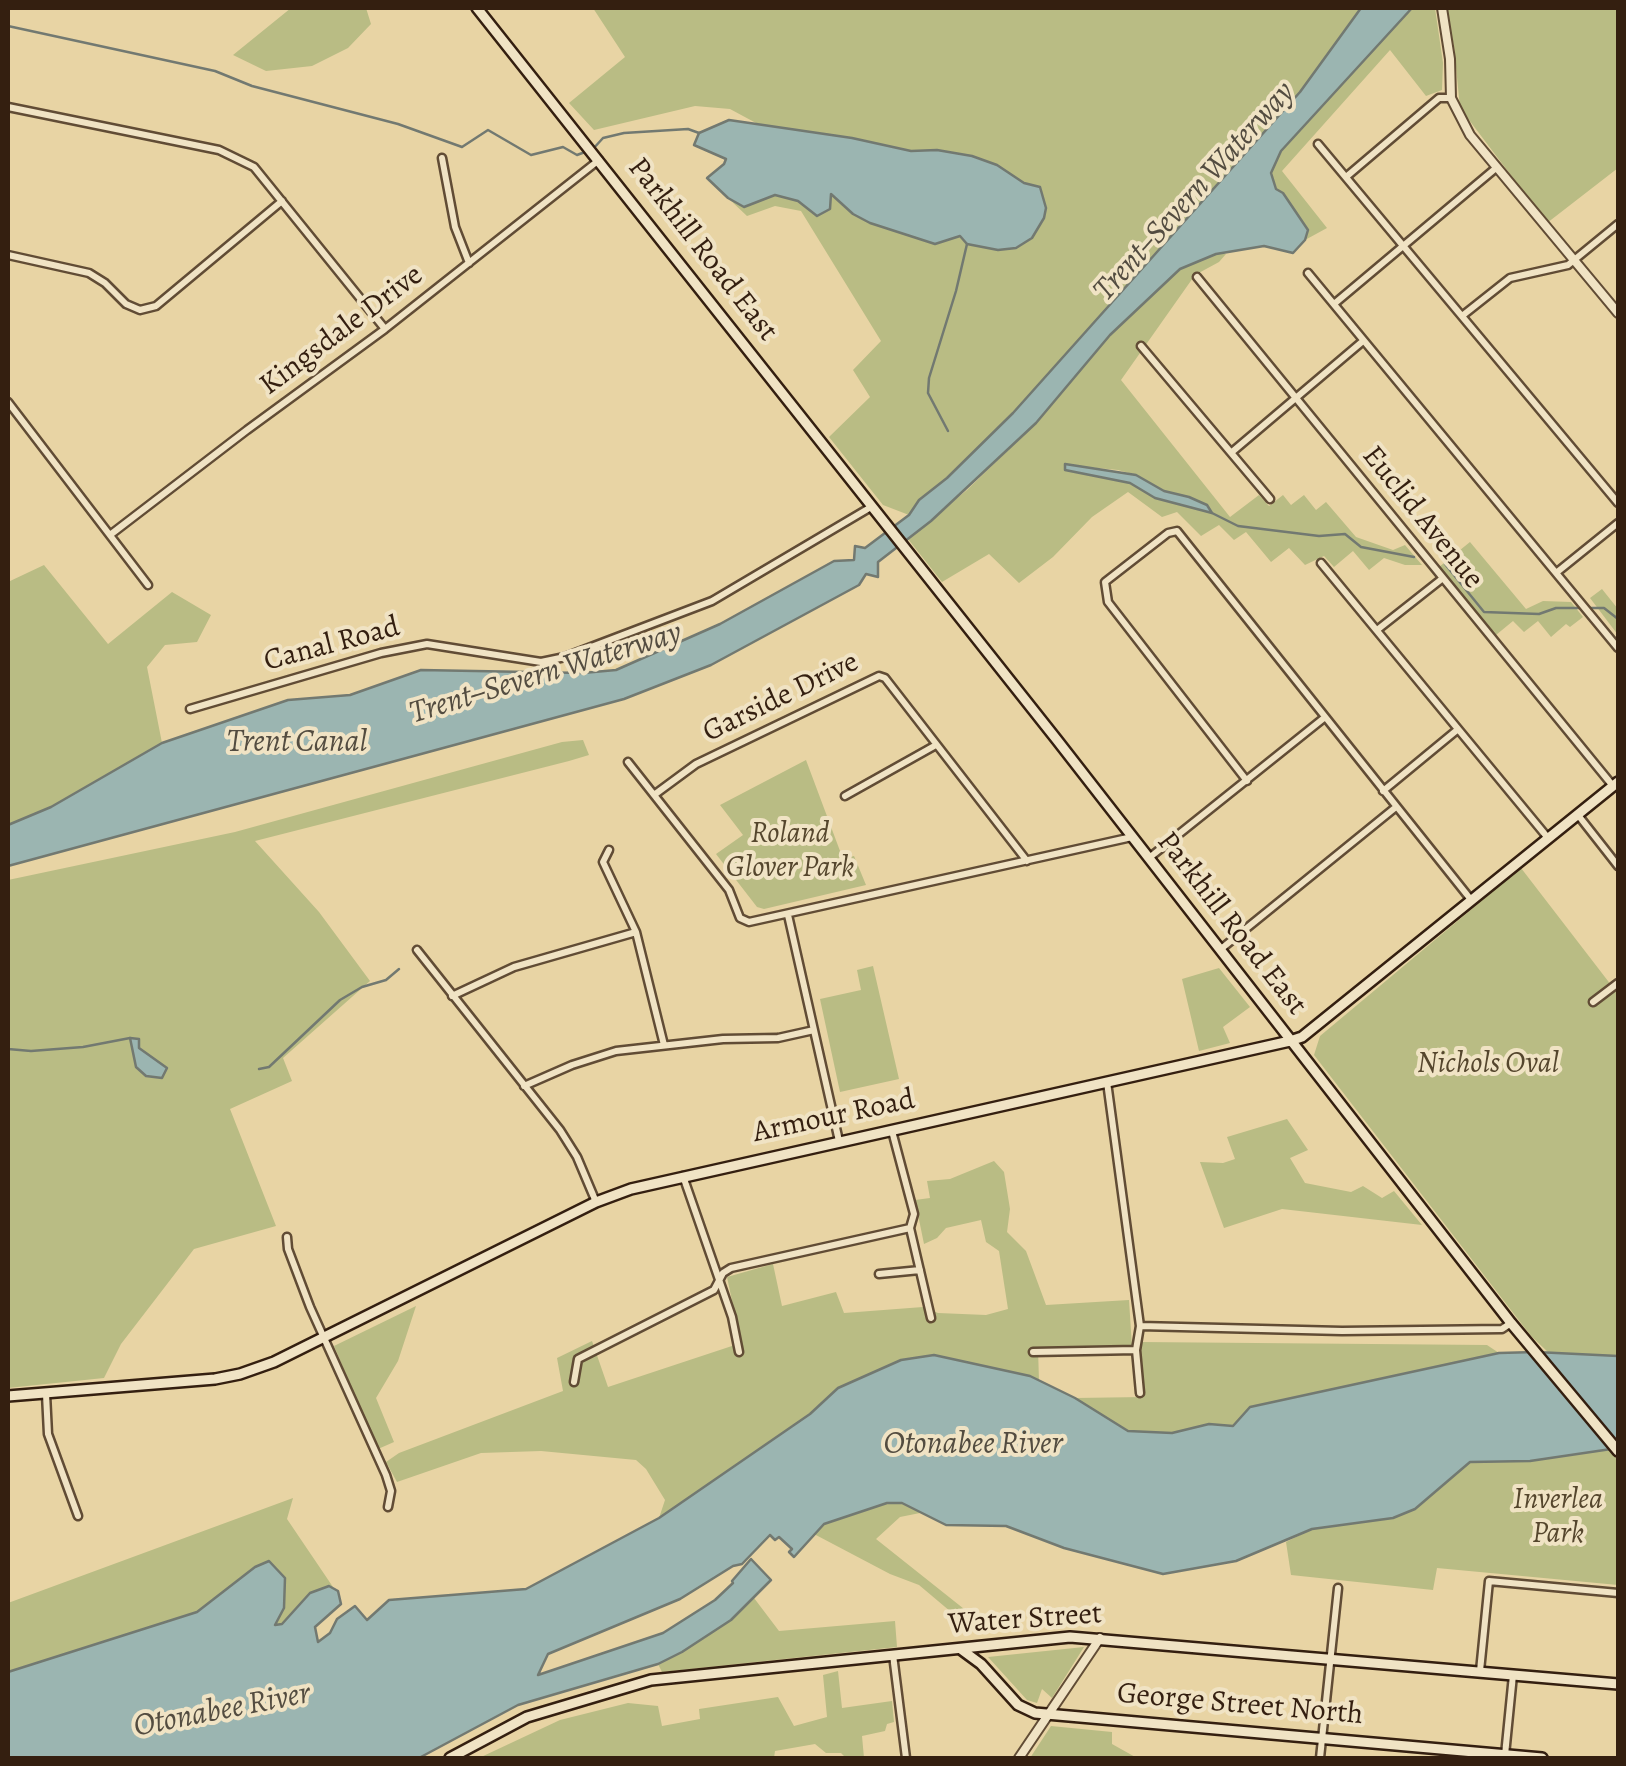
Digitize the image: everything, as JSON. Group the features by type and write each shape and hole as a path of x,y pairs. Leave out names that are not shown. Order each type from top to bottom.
{"main road":[{"name":"Parkhill Road East","path":"478,8 1511,1323 1618,1452"},
{"name":"Armour Road","path":"8,1396 216,1379 274,1362 596,1202 683,1175 1290,1042 1302,1037 1616,784"},
{"name":"Water Street","path":"450,1758 527,1717 651,1680 1070,1637 1618,1684"},
{"path":"981,1664 994,1646"},
{"name":"George Street North","path":"960,1648 981,1664 1021,1707 1035,1713 1542,1758"}],"street":[{"path":"1442,8 1451,98 1470,135 1618,313"},
{"path":"1346,177 1439,98 1451,98"},
{"path":"8,107 219,150 254,167 385,329"},
{"path":"1318,144 1618,502"},
{"path":"442,158 455,227 469,263"},
{"name":"Kingsdale Drive","path":"110,536 385,329 599,160"},
{"path":"1334,304 1496,168"},
{"path":"8,255 89,273 126,304 140,310 156,306 282,202"},
{"path":"1462,316 1510,278 1564,267 1618,224"},
{"path":"1308,273 1618,648"},
{"name":"Euclid Avenue","path":"1197,277 1616,784"},
{"path":"1232,452 1363,341"},
{"path":"1141,346 1270,499"},
{"path":"8,402 148,585"},
{"name":"Canal Road","path":"190,709 381,653 426,644 540,662 565,657 712,601 871,507"},
{"path":"1556,573 1618,523"},
{"path":"1246,781 1108,602 1106,582 1168,532 1178,530 1472,901"},
{"path":"1322,564 1549,840"},
{"path":"1377,630 1442,578"},
{"name":"Garside Drive","path":"654,795 696,764 878,676 886,678 1028,861"},
{"path":"1148,858 1324,718"},
{"path":"1383,792 1457,730"},
{"path":"845,796 936,745"},
{"path":"628,762 730,890 740,918 754,922 1132,838"},
{"path":"1221,949 1396,807"},
{"path":"1578,816 1618,866"},
{"path":"610,850 603,862 636,932 664,1045"},
{"path":"788,915 838,1141"},
{"path":"452,996 514,967 636,932"},
{"path":"417,950 560,1130 596,1202"},
{"path":"1594,1002 1618,983"},
{"path":"524,1086 616,1051 723,1038 778,1038 814,1030"},
{"path":"1106,1082 1140,1326 1136,1350 1140,1393"},
{"path":"892,1130 914,1214 910,1228 932,1318"},
{"path":"683,1175 720,1280 739,1352"},
{"path":"574,1382 578,1359 714,1290 731,1268 910,1228"},
{"path":"288,1236 288,1249 386,1475 391,1491 388,1507"},
{"path":"879,1274 920,1270"},
{"path":"1140,1326 1342,1331 1502,1329 1511,1323"},
{"path":"1033,1352 1136,1350"},
{"path":"46,1394 48,1434 78,1516"},
{"path":"1480,1671 1490,1581 1618,1593"},
{"path":"1320,1758 1338,1588"},
{"path":"1020,1758 1100,1638"},
{"path":"893,1654 906,1758"},
{"path":"1505,1757 1513,1674"}],"green space":[{"path":"291,8 366,8 371,24 348,48 312,66 266,71 233,55"},
{"path":"593,8 1361,8 1300,92 1013,413 919,500 909,515 883,505 829,437 870,397 853,370 881,341 801,211 775,206 747,216 728,198 744,206 775,195 798,201 828,199 830,194 870,223 935,244 960,236 1016,248 1032,237 1045,218 1040,188 1024,183 997,165 937,150 911,151 852,138 781,130 756,123 730,109 695,106 594,130 569,103 625,57"},
{"path":"1412,8 1435,8 1443,63 1442,90 1426,96 1390,50 1282,171 1327,228 1305,240 1308,230 1276,189 1270,173 1281,151"},
{"path":"1445,8 1618,8 1618,168 1547,223 1460,108 1454,46"},
{"path":"1216,254 1226,254 1195,275 1121,380 1230,517 1259,495 1269,506 1283,495 1291,505 1304,495 1316,510 1326,502 1356,537 1393,550 1405,545 1422,565 1405,565 1384,558 1369,570 1353,551 1334,567 1324,556 1305,565 1289,548 1271,562 1246,532 1234,540 1219,525 1201,536 1177,512 1162,517 1128,492 1092,517 1053,557 1019,583 989,554 942,582 908,539 967,490 1036,423 1110,335 1180,269","holes":["1065,465 1136,475 1164,492 1189,497 1211,512 1155,498 1130,483 1066,470"]},
{"path":"1470,542 1526,609 1543,601 1571,602 1583,617 1570,627 1566,624 1551,637 1538,621 1524,632 1513,621 1496,635 1439,567"},
{"path":"44,565 108,644 172,592 211,615 197,642 165,645 147,667 162,743 51,807 8,825 8,582"},
{"path":"1602,589 1618,609 1618,635 1590,598"},
{"path":"583,740 589,755 255,841 319,912 370,981 283,1058 292,1081 230,1109 276,1226 194,1249 121,1344 104,1378 8,1388 8,880 235,832 562,742"},
{"name":"Roland Glover Park","path":"806,760 843,859 854,856 866,885 764,909 757,907 716,854 743,835 720,805"},
{"name":"Nichols Oval","path":"1521,868 1618,994 1618,1356 1549,1353 1531,1336 1314,1055 1320,1036"},
{"path":"873,966 899,1079 840,1092 820,999 861,990 857,970"},
{"path":"1219,968 1250,1007 1223,1027 1230,1043 1199,1051 1182,979"},
{"path":"1287,1119 1308,1150 1290,1158 1305,1183 1351,1192 1363,1186 1382,1198 1394,1191 1422,1225 1282,1209 1224,1228 1200,1162 1235,1159 1227,1137"},
{"path":"994,1161 1004,1172 1010,1209 1007,1232 1026,1251 1046,1305 1129,1300 1132,1347 1038,1349 1039,1381 1029,1376 838,1388 810,1414 659,1518 665,1500 636,1460 541,1451 481,1453 397,1482 386,1462 399,1453 563,1391 557,1358 592,1341 608,1387 741,1343 727,1277 773,1264 782,1306 836,1292 844,1313 923,1307 938,1313 986,1315 1008,1309 999,1251 986,1242 981,1220 946,1228 924,1244 915,1200 930,1198 927,1181 950,1179"},
{"path":"416,1306 398,1361 376,1398 394,1442 378,1449 334,1346"},
{"path":"1140,1342 1487,1345 1499,1353 1250,1407 1233,1426 1209,1424 1172,1433 1128,1431 1075,1398 1143,1397"},
{"name":"Inverlea Park","path":"1608,1448 1618,1461 1618,1585 1437,1568 1433,1590 1291,1575 1286,1542 1312,1529 1393,1518 1415,1509 1470,1462 1530,1461"},
{"path":"293,1498 287,1519 333,1587 310,1593 282,1624 274,1624 269,1561 255,1567 197,1612 8,1672 8,1603"},
{"path":"887,1503 902,1503 925,1512 900,1517 876,1539 993,1632 976,1633 919,1585 814,1534 823,1524"},
{"path":"754,1598 779,1631 895,1621 897,1647 662,1672 658,1664 705,1638"},
{"path":"1084,1647 1052,1698 1042,1689 1037,1703 1027,1700 988,1657"},
{"path":"838,1671 842,1708 892,1701 894,1722 887,1724 885,1731 862,1736 864,1758 826,1753 815,1744 775,1751 774,1758 479,1758 560,1720 628,1703 658,1706 662,1726 700,1719 699,1709 778,1697 794,1726 827,1717 823,1675"},
{"path":"1051,1726 1112,1732 1112,1744 1137,1758 1030,1758"}],"water":[{"name":"Trent Canal","path":"1361,8 1412,8 1281,151 1271,173 1276,189 1283,193 1308,230 1305,240 1293,253 1264,246 1216,254 1180,269 1110,335 1036,423 931,521 878,562 878,577 866,574 859,585 711,665 624,699 8,866 8,825 51,807 162,743 288,700 350,695 421,670 616,670 720,624 834,561 854,560 855,546 865,548 909,515 919,500 1013,413 1300,92"},
{"path":"729,120 911,151 937,150 972,156 1040,187 1046,208 1044,218 1032,238 1016,248 998,250 967,244 960,236 935,244 870,223 831,194 830,209 817,216 798,201 775,195 744,207 707,178 726,159 694,145 699,133"},
{"path":"1065,464 1136,475 1164,491 1207,505 1212,513 1155,498 1130,483 1065,470"},
{"path":"130,1038 139,1039 139,1048 167,1068 162,1078 146,1076 136,1067"},
{"name":"Otonabee River","path":"1499,1353 1618,1356 1618,1448 1530,1461 1470,1462 1415,1509 1393,1518 1312,1529 1236,1561 1163,1574 1064,1548 1006,1526 946,1525 902,1503 887,1503 824,1524 794,1557 789,1552 792,1549 779,1537 775,1540 770,1535 742,1564 680,1599 548,1654 538,1675 663,1633 715,1600 751,1559 771,1580 731,1620 682,1652 658,1664 518,1705 419,1758 8,1758 8,1672 197,1612 255,1567 269,1561 285,1578 284,1608 275,1625 282,1624 310,1593 329,1586 338,1591 341,1604 315,1627 318,1642 330,1633 337,1619 355,1606 367,1620 389,1600 526,1589 659,1518 810,1414 838,1388 901,1360 934,1355 1030,1376 1128,1431 1172,1433 1209,1424 1233,1426 1250,1407"}],"waterway":[{"path":"8,26 215,71 252,86 398,124 462,147 488,130 531,155 563,147 577,155 593,149 603,138 624,133 688,129 699,133"},
{"path":"948,431 928,393 929,378 967,244"},
{"path":"1212,513 1238,526 1319,536 1345,534 1361,547 1414,557"},
{"path":"1445,564 1484,612 1539,614 1556,608 1579,608"},
{"path":"1587,608 1604,608 1618,619"},
{"path":"259,1069 269,1067 340,1000 362,987 386,980 399,969"},
{"path":"8,1049 83,1047 130,1038"}],"water label":[{"name":"Trent–Severn Waterway","path":"1195,192"},
{"name":"Trent–Severn Waterway","path":"546,674"}]}
